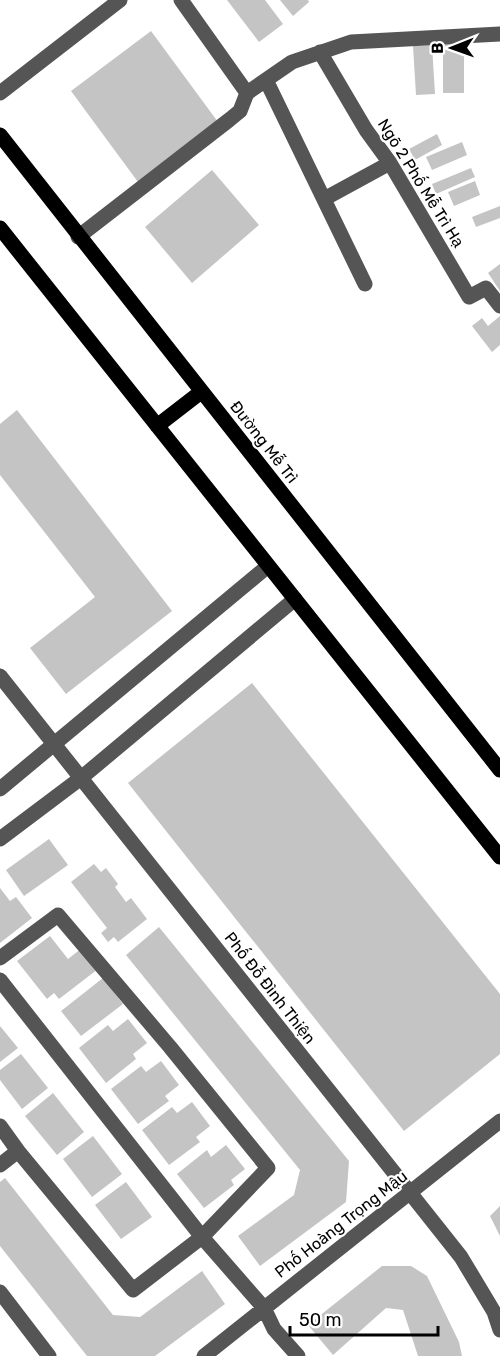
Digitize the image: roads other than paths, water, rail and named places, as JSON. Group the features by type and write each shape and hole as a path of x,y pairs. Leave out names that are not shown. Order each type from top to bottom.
{"main road":[{"name":"Đường Mễ Trì","path":"0,135 78,237 500,770"},
{"path":"0,228 500,857"},
{"path":"157,426 201,392"}],"street":[{"path":"0,93 120,0"},
{"path":"181,0 247,93"},
{"path":"78,237 230,120 240,111 247,93 292,62 351,42 500,34"},
{"name":"Ngõ 2 Phố Mễ Trì Hạ","path":"320,52 366,130 390,163 469,297 486,288 500,306"},
{"path":"266,80 365,284"},
{"path":"324,199 390,163"},
{"path":"0,789 268,566"},
{"path":"0,839 81,778 295,599"},
{"name":"Phố Đỗ Đình Thiện","path":"0,676 461,1257 489,1303 500,1330"},
{"path":"0,958 58,915 170,1047 268,1168 202,1237 133,1290 0,1126"},
{"path":"0,980 202,1237 264,1308 274,1329 298,1356"},
{"name":"Phố Hoàng Trọng Mậu","path":"204,1356 500,1121"},
{"path":"0,1165 18,1151"},
{"path":"0,1292 49,1356"}]}
